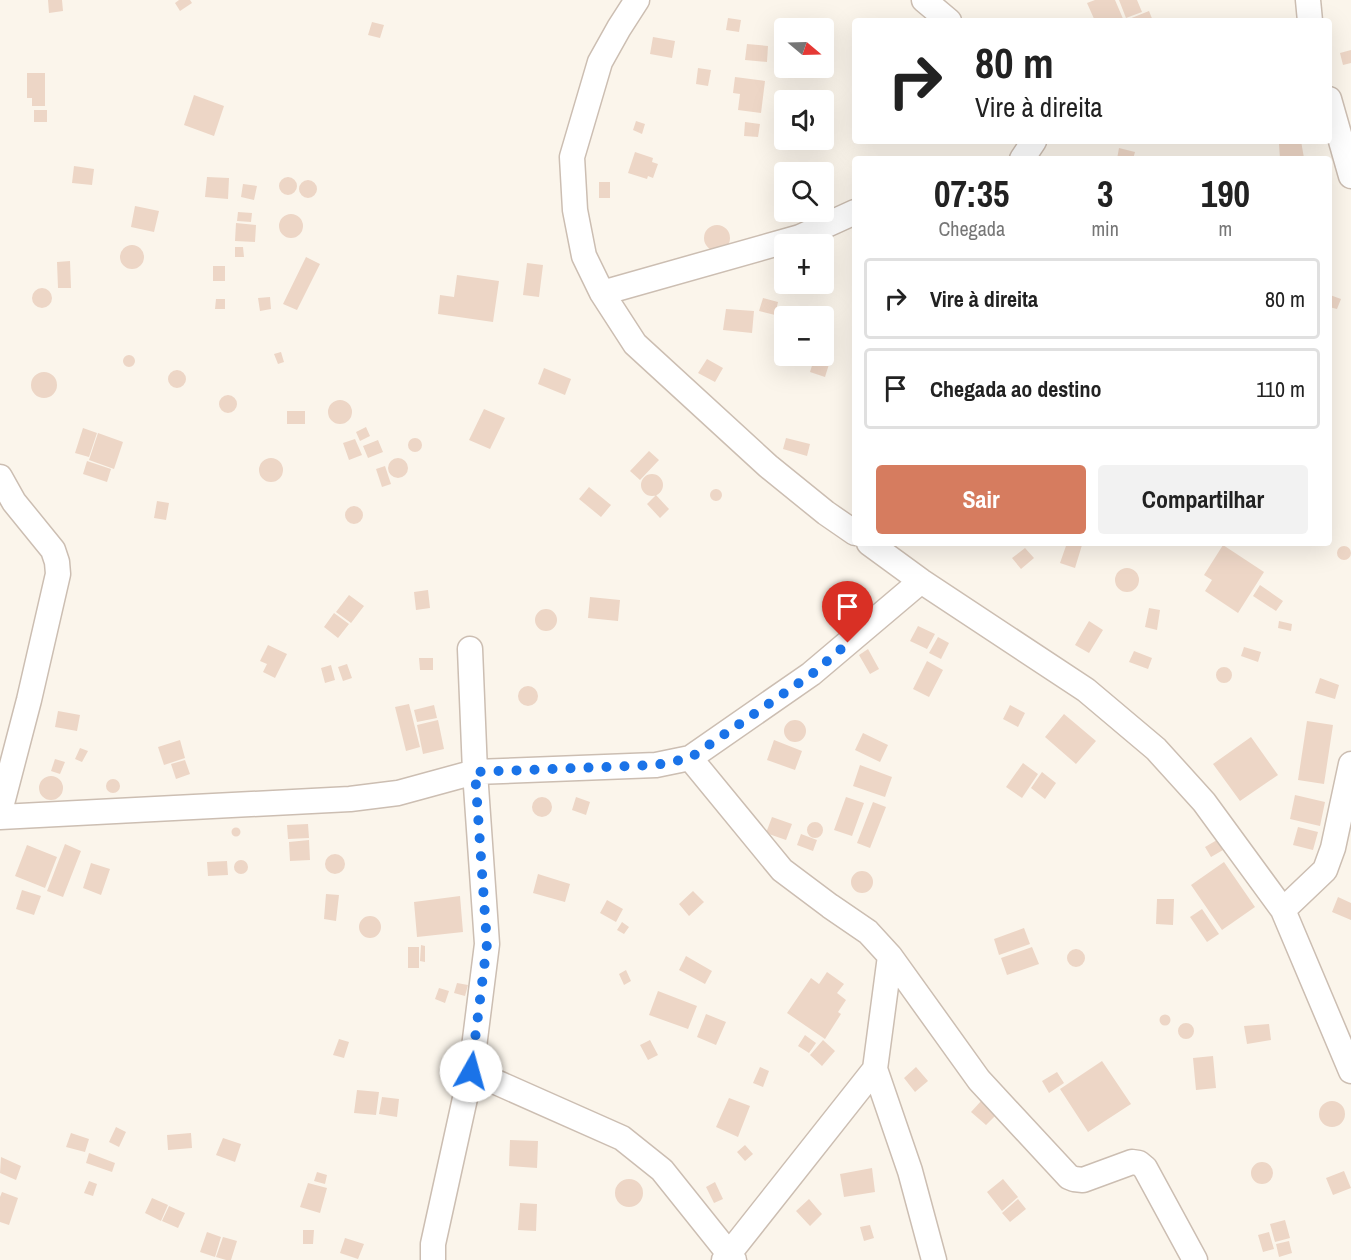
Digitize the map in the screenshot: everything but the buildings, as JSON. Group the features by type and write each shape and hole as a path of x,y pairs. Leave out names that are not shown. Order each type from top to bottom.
{"street":[{"path":"637,0 600,62 572,157 575,210 584,256 602,293 635,344 768,466 852,531"},
{"path":"924,0 945,18"},
{"path":"1308,0 1310,18"},
{"path":"1332,110 1351,176"},
{"path":"602,293 800,237 852,213"},
{"path":"0,477 14,502 53,550 58,574 0,811"},
{"path":"881,547 921,581 1086,690 1156,749 1204,802 1283,910 1351,1071"},
{"path":"0,817 350,800 398,793 475,772 656,765 690,758 812,674 921,581"},
{"path":"433,1260 433,1244 471,1071 487,944 475,772 470,649"},
{"path":"690,758 782,870 868,932 890,956 979,1080 1069,1177 1083,1180 1132,1162 1139,1163 1145,1168 1195,1260"},
{"path":"1283,910 1325,870 1333,848 1351,764"},
{"path":"890,956 875,1069 910,1171 934,1260"},
{"path":"471,1071 622,1138 662,1170 729,1258 875,1069"}],"route":[{"path":"471,1071 487,944 475,772 656,765 690,758 812,674 848,643"}]}
